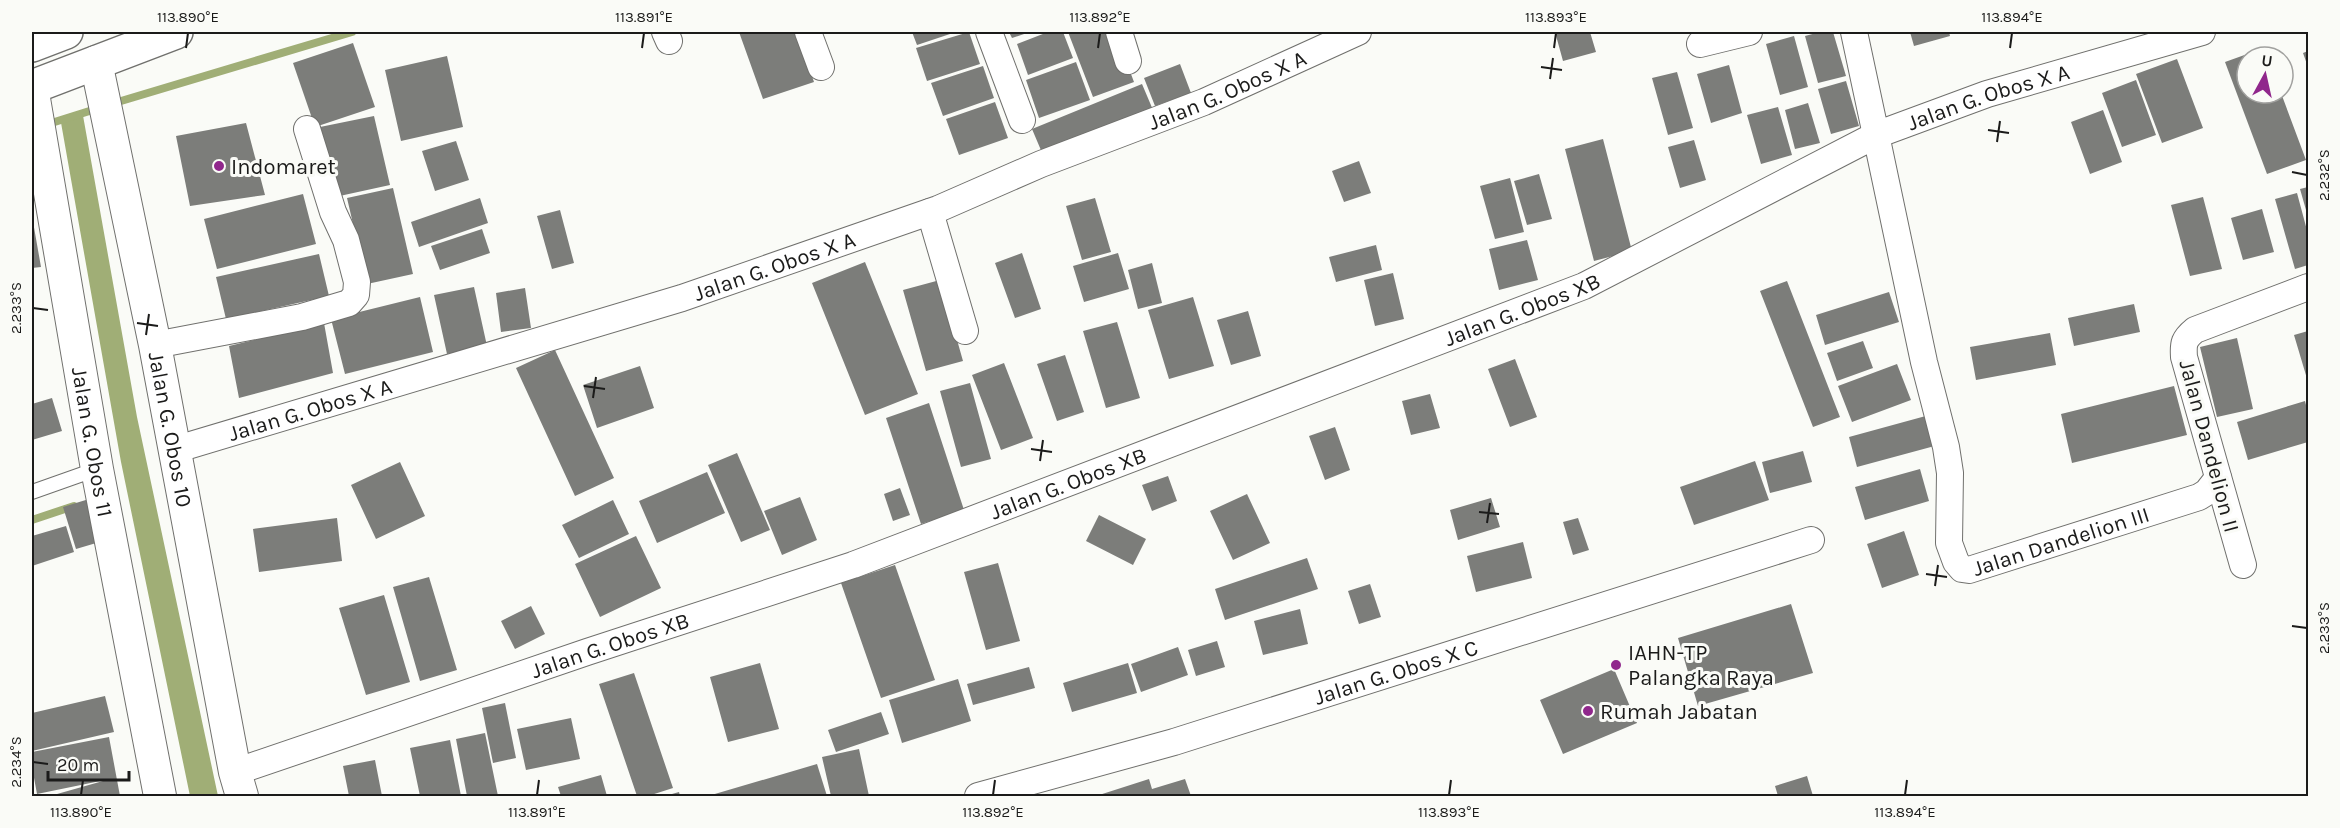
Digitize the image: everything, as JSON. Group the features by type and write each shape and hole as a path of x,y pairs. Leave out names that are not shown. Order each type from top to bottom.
{"main road":[{"path":"32,45 66,32"},
{"path":"35,105 102,90 176,32"}],"street":[{"path":"808,32 821,67"},
{"path":"990,32 1022,120"},
{"path":"1119,32 1128,61"},
{"name":"Jalan G. Obos X A","path":"174,450 682,298 930,212 1041,164 1204,102 1358,32"},
{"path":"1700,44 1749,32"},
{"name":"Jalan G. Obos X A","path":"1854,32 1876,135 1987,94 2202,32"},
{"name":"Jalan G. Obos 10","path":"102,90 155,345 239,784"},
{"name":"Jalan G. Obos 11","path":"35,105 97,469 160,796"},
{"path":"155,345 302,317 350,303 356,295 357,282 346,240 333,212 307,129"},
{"name":"Jalan Dandelion III","path":"1876,135 1924,362 1947,455 1950,473 1949,543 1956,562 1968,570 2199,497 2207,492 2218,478"},
{"name":"Jalan G. Obos XB","path":"239,784 587,651 853,565 1584,286 1876,135"},
{"path":"930,212 965,332"},
{"name":"Jalan Dandelion II","path":"2243,565 2184,357 2185,338 2195,330 2308,286"},
{"name":"Jalan G. Obos X C","path":"978,796 1174,742 1811,540"}],"lane":[{"path":"32,492 97,469"}],"shaded area":[{"path":"82,110 137,417 218,796 190,796 121,462 60,117"}],"building":[{"path":"739,32 797,32 814,82 763,99"},
{"path":"912,32 956,32 917,45"},
{"path":"969,32 980,64 927,81 916,48"},
{"path":"1009,32 1030,32 1012,38"},
{"path":"1048,32 1063,32 1073,58 1028,75 1017,44"},
{"path":"1068,32 1115,32 1134,82 1093,97"},
{"path":"1555,32 1590,32 1596,52 1563,61"},
{"path":"1820,32 1833,32 1846,76 1818,83 1805,36"},
{"path":"1910,32 1949,32 1950,36 1914,46"},
{"path":"1794,36 1808,87 1780,95 1766,44"},
{"path":"353,43 375,107 315,127 293,63"},
{"path":"2308,51 2308,67 2303,53"},
{"path":"447,56 463,127 401,141 385,70"},
{"path":"2235,58 2235,89 2225,62"},
{"path":"2177,59 2203,128 2162,143 2136,74"},
{"path":"1076,62 1090,100 1039,118 1026,80"},
{"path":"1180,64 1191,93 1155,106 1144,78"},
{"path":"1729,65 1742,113 1711,123 1697,74"},
{"path":"983,66 994,98 943,116 931,83"},
{"path":"1677,72 1693,128 1668,135 1652,78"},
{"path":"2136,80 2156,135 2122,147 2102,93"},
{"path":"1846,81 1859,126 1831,134 1818,89"},
{"path":"1142,84 1153,110 1043,155 1032,129"},
{"path":"995,102 1008,138 959,155 946,119"},
{"path":"1808,103 1820,143 1795,149 1785,110"},
{"path":"2241,105 2285,105 2306,160 2267,174"},
{"path":"1778,107 1792,155 1761,164 1747,115"},
{"path":"2103,110 2122,162 2090,174 2071,122"},
{"path":"374,116 390,185 335,197 320,127"},
{"name":"Indomaret","path":"246,123 265,195 190,206 176,136"},
{"path":"1603,139 1632,251 1594,261 1565,149"},
{"path":"1694,140 1706,180 1680,188 1668,147"},
{"path":"456,141 469,180 435,191 422,151"},
{"path":"1359,161 1371,193 1344,202 1332,171"},
{"path":"1539,174 1552,219 1527,225 1514,181"},
{"path":"1510,178 1524,232 1495,239 1480,186"},
{"path":"2308,187 2308,217 2300,189"},
{"path":"393,188 413,274 367,284 347,198"},
{"path":"2297,193 2308,234 2308,265 2295,269 2275,199"},
{"path":"303,194 316,244 217,269 204,219"},
{"path":"2203,197 2222,269 2190,276 2171,205"},
{"path":"480,198 488,223 419,247 411,222"},
{"path":"1095,198 1111,252 1082,260 1066,206"},
{"path":"2262,209 2274,252 2243,260 2231,218"},
{"path":"560,210 574,263 552,269 537,216"},
{"path":"32,216 41,267 32,268"},
{"path":"482,229 490,253 440,270 431,246"},
{"path":"1527,240 1538,280 1499,290 1489,249"},
{"path":"1376,245 1382,270 1336,282 1329,257"},
{"path":"1022,253 1041,309 1015,318 995,263"},
{"path":"1118,253 1129,289 1084,302 1073,266"},
{"path":"319,254 329,296 226,319 216,277"},
{"path":"865,262 918,394 865,415 812,283"},
{"path":"1152,263 1162,303 1138,309 1128,270"},
{"path":"1393,273 1404,319 1375,326 1364,280"},
{"path":"940,280 963,361 926,371 903,290"},
{"path":"1787,281 1840,417 1813,427 1760,291"},
{"path":"474,287 487,346 447,354 434,295"},
{"path":"525,288 531,328 501,332 496,293"},
{"path":"1889,292 1899,322 1825,345 1816,315"},
{"path":"420,297 433,352 345,374 331,319"},
{"path":"1193,297 1214,366 1169,379 1148,310"},
{"path":"2134,304 2140,332 2074,346 2068,318"},
{"path":"1248,311 1261,356 1231,365 1217,320"},
{"path":"1117,322 1140,398 1106,408 1083,331"},
{"path":"324,323 333,373 239,398 229,346"},
{"path":"2308,331 2308,382 2294,335"},
{"path":"2050,333 2056,365 1976,380 1970,347"},
{"path":"2237,338 2253,409 2217,417 2200,347"},
{"path":"1863,341 1873,368 1837,381 1827,353"},
{"path":"555,350 614,478 575,496 516,368"},
{"path":"1065,355 1084,412 1057,421 1037,364"},
{"path":"1515,359 1537,417 1510,427 1488,369"},
{"path":"1004,363 1033,438 1001,450 972,375"},
{"path":"1897,364 1911,400 1852,422 1838,386"},
{"path":"640,366 654,408 597,428 583,385"},
{"path":"970,383 991,459 961,467 940,391"},
{"path":"2174,386 2187,435 2072,463 2061,414"},
{"path":"1430,394 1440,428 1411,435 1402,401"},
{"path":"52,398 62,431 32,440 32,404"},
{"path":"2305,401 2308,413 2308,442 2248,460 2237,422"},
{"path":"929,403 964,510 921,524 886,418"},
{"path":"1933,414 1942,444 1857,467 1849,437"},
{"path":"1335,427 1350,470 1325,480 1309,436"},
{"path":"1803,451 1812,482 1770,493 1762,462"},
{"path":"737,453 770,530 741,542 708,465"},
{"path":"1755,461 1769,500 1694,525 1680,487"},
{"path":"400,462 425,516 376,539 351,485"},
{"path":"1920,469 1929,501 1865,520 1855,487"},
{"path":"707,472 725,513 657,543 639,501"},
{"path":"1168,476 1177,501 1152,511 1142,485"},
{"path":"900,488 910,515 893,521 884,494"},
{"path":"1247,494 1270,543 1233,560 1210,511"},
{"path":"800,497 817,540 782,555 764,511"},
{"path":"1491,498 1500,527 1458,540 1450,510"},
{"path":"89,499 103,541 76,549 63,507"},
{"path":"613,500 629,534 579,558 562,525"},
{"path":"1099,515 1146,539 1133,565 1086,541"},
{"path":"337,518 342,561 259,572 253,529"},
{"path":"1578,518 1589,550 1573,555 1563,522"},
{"path":"66,526 74,552 32,566 32,536"},
{"path":"1904,531 1919,575 1882,588 1867,544"},
{"path":"636,536 661,588 600,617 575,564"},
{"path":"1523,542 1532,578 1476,592 1467,556"},
{"path":"1307,558 1318,589 1225,620 1215,589"},
{"path":"998,563 1020,641 986,650 964,572"},
{"path":"895,565 935,680 881,698 841,583"},
{"path":"429,577 457,670 420,681 393,587"},
{"path":"1370,584 1381,617 1359,624 1348,591"},
{"path":"384,595 410,682 366,695 339,608"},
{"path":"1791,604 1813,673 1698,706 1678,638"},
{"path":"531,606 545,634 515,649 501,621"},
{"path":"1300,609 1308,644 1263,655 1254,621"},
{"path":"1217,641 1225,667 1196,676 1188,650"},
{"path":"1178,647 1188,675 1141,692 1131,664"},
{"path":"760,663 779,729 728,742 710,677"},
{"path":"1128,663 1137,693 1072,712 1063,683"},
{"path":"1029,667 1035,688 973,705 967,684"},
{"name":"Rumah Jabatan","path":"1614,669 1637,723 1563,754 1540,700"},
{"path":"634,673 673,788 648,796 637,796 599,684"},
{"path":"958,679 971,721 902,743 889,700"},
{"path":"105,696 114,732 32,751 32,713"},
{"path":"505,703 516,758 493,763 482,708"},
{"path":"881,712 889,734 836,752 828,730"},
{"path":"571,718 580,759 526,770 517,729"},
{"path":"485,733 498,796 467,796 456,739"},
{"path":"109,737 120,796 50,796 110,779 37,794 32,752"},
{"path":"450,740 461,796 420,796 410,748"},
{"path":"859,749 869,796 831,796 822,757"},
{"path":"375,760 382,796 349,796 343,766"},
{"path":"817,764 827,796 708,796"},
{"path":"601,775 607,796 561,796 558,787"},
{"path":"1807,776 1813,796 1778,796 1775,786"},
{"path":"1149,779 1152,789 1185,779 1191,796 1096,796"},
{"path":"679,792 680,796 665,796"}],"waterway":[{"path":"111,104 352,32"},
{"path":"45,125 99,108"},
{"path":"32,520 74,506"}],"place":[{"name":"Indomaret","path":"219,166"},
{"name":"IAHN-TP Palangka Raya","path":"1616,665"},
{"name":"Rumah Jabatan","path":"1588,711"}]}
